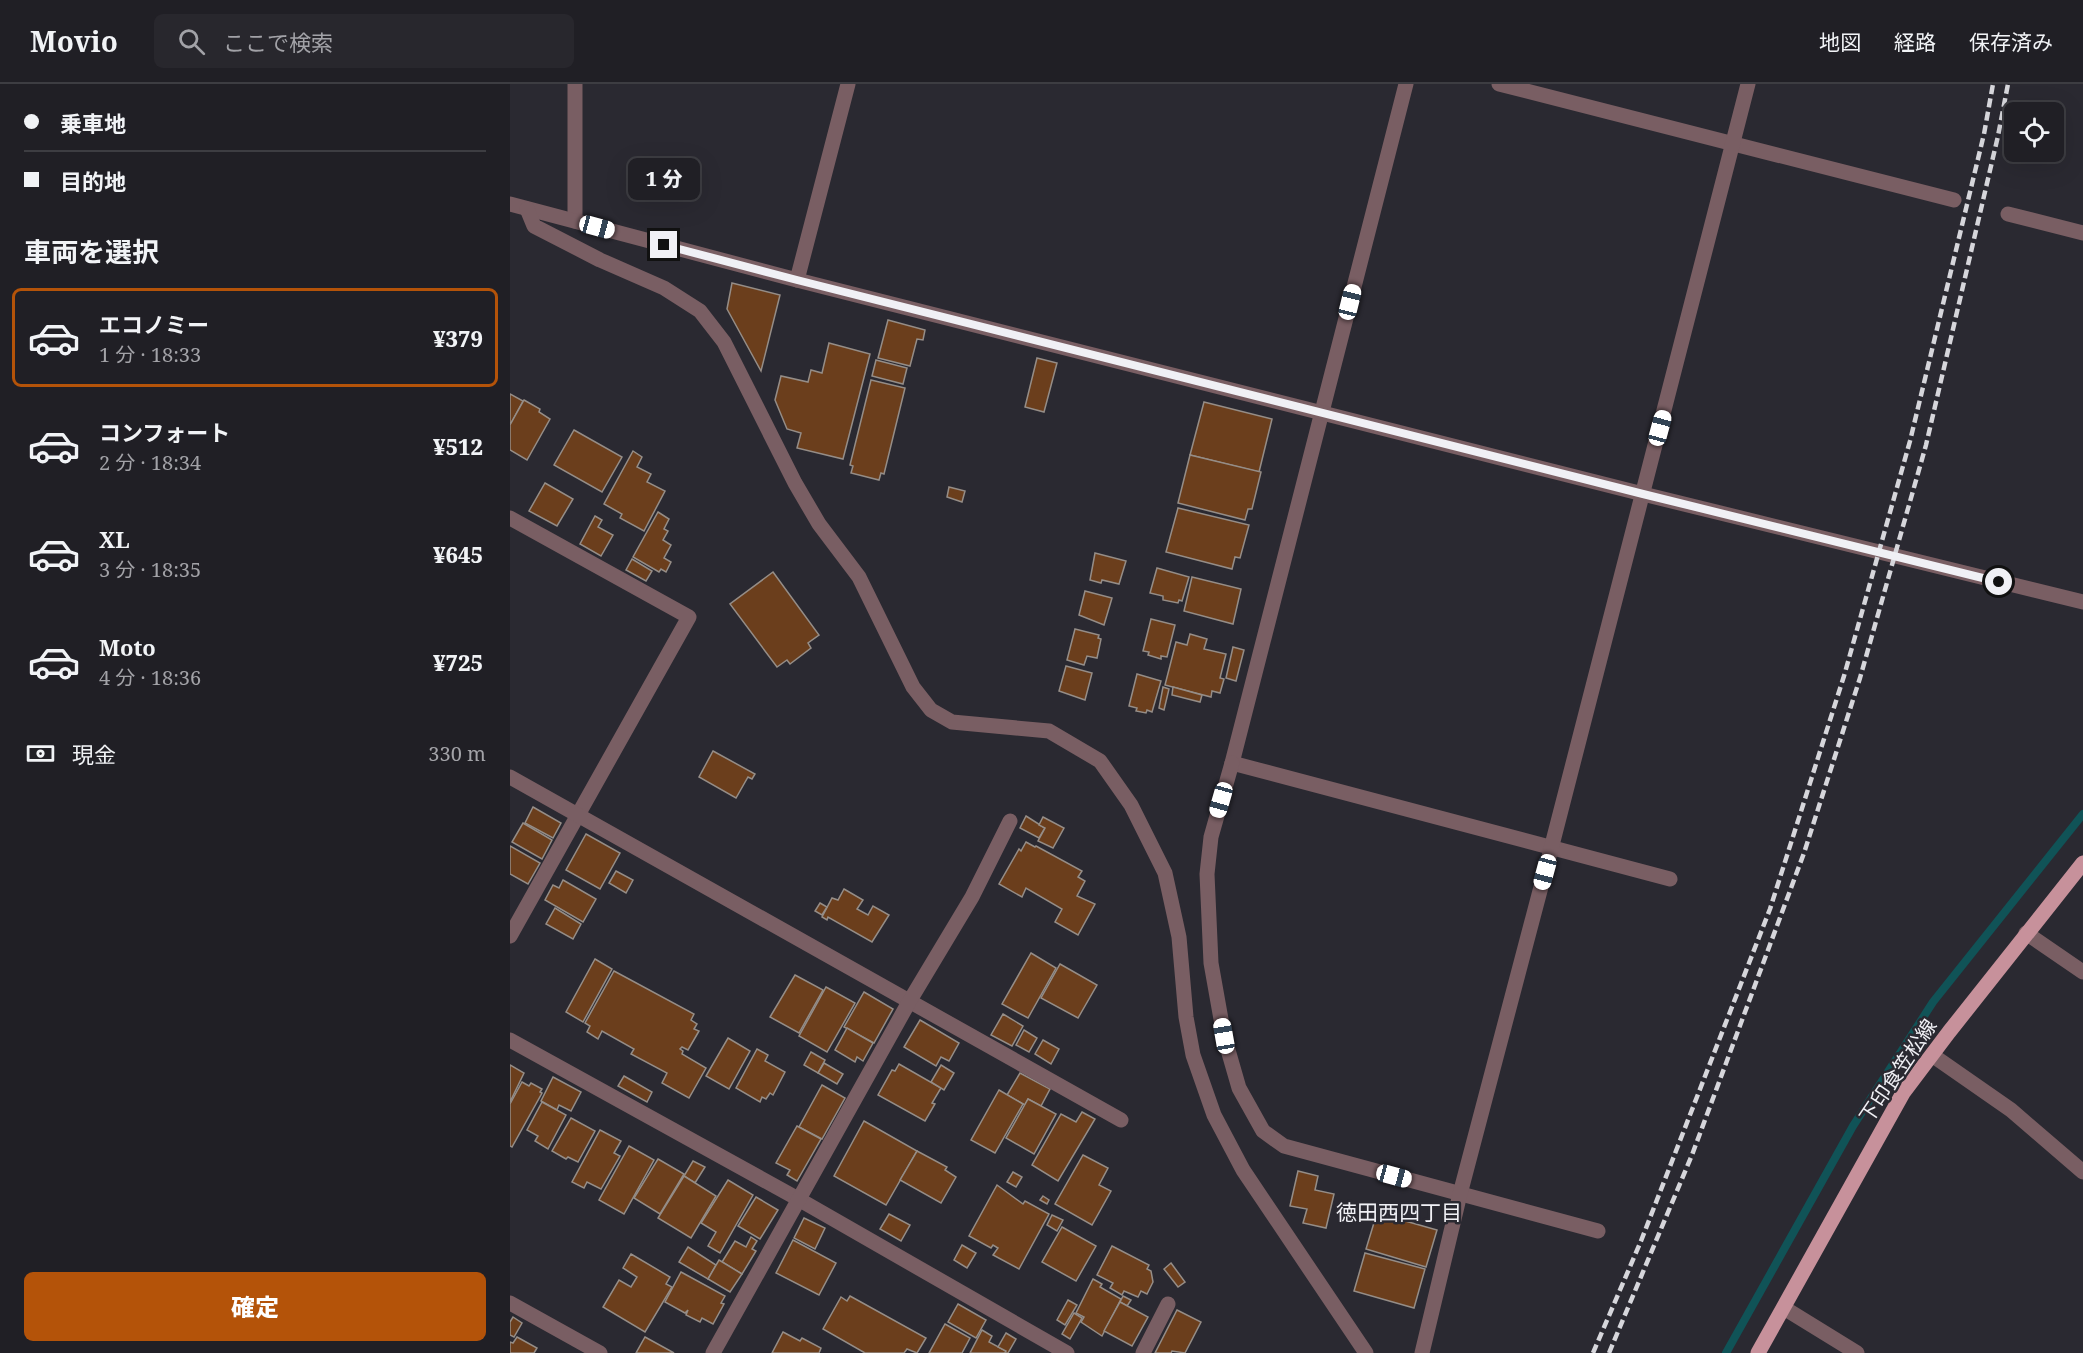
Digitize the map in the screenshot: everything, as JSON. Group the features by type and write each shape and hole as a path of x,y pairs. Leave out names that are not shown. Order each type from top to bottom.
{"main road":[{"name":"下印食笠松線","path":"1758,1353 1903,1093 2025,933 2083,863"}],"street":[{"path":"575,84 575,221"},
{"path":"797,280 848,84"},
{"path":"1406,84 1211,837 1208,874 1211,963 1224,1036 1239,1089 1263,1131 1284,1146 1598,1231"},
{"path":"1499,84 1954,200"},
{"path":"1422,1353 1460,1194 1748,84"},
{"path":"510,204 797,280 1643,494 2083,602"},
{"path":"527,209 534,226 600,260 664,288 700,311 724,342 795,483 819,524 859,577 913,687 931,710 952,722 1049,731 1100,761 1131,805 1165,873 1179,937 1186,1017 1193,1055 1214,1115 1242,1170 1366,1353"},
{"path":"2007,214 2083,233"},
{"path":"510,518 689,617 510,936"},
{"path":"1232,763 1670,879"},
{"path":"510,777 1120,1120"},
{"path":"713,1353 909,1002 972,897 1010,821"},
{"path":"2025,933 2083,972"},
{"path":"510,1040 800,1200 1068,1353"},
{"path":"1932,1054 2012,1110 2083,1172"},
{"path":"510,1303 600,1353"},
{"path":"1143,1353 1168,1304"},
{"path":"1784,1308 1857,1353"}],"building":[{"path":"732,283 780,295 761,371 727,309"},
{"path":"888,320 925,330 923,340 917,339 910,366 878,358"},
{"path":"829,343 870,354 843,459 797,448 801,433 787,429 775,400 781,376 808,382 811,370 822,373"},
{"path":"1037,358 1057,363 1044,412 1025,407"},
{"path":"876,360 907,368 903,384 872,376"},
{"path":"871,380 905,388 884,474 881,473 879,480 851,473 853,466 850,465"},
{"path":"510,394 523,401 510,425"},
{"path":"524,400 540,409 539,412 550,419 527,460 510,450 510,425"},
{"path":"1204,402 1272,419 1259,472 1190,455"},
{"path":"574,430 622,457 602,492 554,465"},
{"path":"633,451 642,457 637,467 651,474 647,482 665,491 644,531 620,518 622,514 604,504"},
{"path":"1190,455 1261,472 1252,509 1248,509 1245,520 1178,503"},
{"path":"545,483 573,499 557,526 529,511"},
{"path":"949,487 965,491 962,502 947,497"},
{"path":"1178,508 1249,525 1240,558 1235,557 1232,569 1166,552"},
{"path":"658,512 669,519 664,529 668,531 663,540 671,545 664,558 671,562 666,572 661,569 659,572 633,557"},
{"path":"595,516 602,520 598,527 613,535 601,556 580,544"},
{"path":"1095,553 1126,561 1119,584 1090,580"},
{"path":"632,559 652,571 646,581 626,570"},
{"path":"1157,568 1189,577 1182,601 1179,600 1178,603 1163,600 1163,596 1150,593"},
{"path":"773,572 819,635 808,643 811,648 790,664 787,660 777,667 730,604"},
{"path":"1192,577 1241,589 1233,624 1184,611"},
{"path":"1085,591 1112,598 1104,625 1079,615"},
{"path":"1151,619 1175,625 1167,657 1161,656 1161,659 1143,651"},
{"path":"1075,629 1099,635 1098,638 1101,639 1097,658 1087,656 1084,665 1067,660"},
{"path":"1190,634 1207,639 1204,649 1226,654 1220,678 1224,679 1220,693 1212,691 1211,697 1165,685 1176,642 1187,645"},
{"path":"1233,647 1244,650 1236,681 1226,678"},
{"path":"1066,666 1092,673 1085,700 1059,691"},
{"path":"1137,674 1161,681 1152,712 1136,711 1137,708 1129,706"},
{"path":"1163,687 1169,689 1164,710 1159,708"},
{"path":"1173,687 1202,695 1200,702 1172,695"},
{"path":"713,751 755,774 752,779 748,777 736,798 699,777"},
{"path":"533,807 561,823 553,838 525,823"},
{"path":"1026,816 1045,828 1039,838 1020,828"},
{"path":"1043,817 1064,828 1053,848 1038,841 1045,828 1039,825"},
{"path":"523,823 552,840 542,859 512,842"},
{"path":"586,834 620,853 600,889 566,870"},
{"path":"1026,842 1082,871 1078,877 1085,881 1077,896 1095,904 1078,935 1055,922 1062,909 1026,888 1022,897 999,884 1019,849 1021,851"},
{"path":"510,846 540,863 528,884 510,874"},
{"path":"616,871 633,880 626,893 609,883"},
{"path":"563,880 596,899 583,922 545,900 553,885 559,888"},
{"path":"844,889 863,900 857,909 868,915 873,906 889,915 872,942 828,917 827,920 822,917 832,898 838,900"},
{"path":"820,903 827,907 822,915 815,911"},
{"path":"555,908 581,924 573,939 546,924"},
{"path":"1031,953 1056,968 1028,1018 1002,1004"},
{"path":"595,959 612,969 583,1022 566,1012"},
{"path":"1060,964 1097,985 1078,1018 1041,998"},
{"path":"614,971 694,1014 691,1020 697,1024 694,1029 699,1031 688,1050 682,1047 680,1049 683,1051 682,1054 706,1068 689,1098 662,1083 667,1073 631,1054 634,1049 602,1031 598,1039 587,1032 590,1026 585,1023"},
{"path":"795,975 823,990 799,1033 770,1017"},
{"path":"826,987 855,1003 827,1052 799,1036"},
{"path":"864,992 893,1009 874,1043 844,1027"},
{"path":"1003,1014 1023,1026 1012,1046 991,1035"},
{"path":"920,1020 959,1043 949,1061 941,1057 936,1066 904,1047"},
{"path":"847,1028 873,1043 863,1061 857,1057 855,1062 835,1050"},
{"path":"1024,1030 1037,1038 1029,1052 1016,1045"},
{"path":"728,1038 750,1051 729,1089 706,1076"},
{"path":"1043,1040 1059,1049 1051,1064 1035,1054"},
{"path":"757,1049 768,1055 765,1061 785,1072 773,1095 770,1093 766,1099 762,1097 760,1102 736,1088"},
{"path":"811,1052 825,1060 818,1073 804,1065"},
{"path":"824,1063 843,1074 837,1084 818,1073"},
{"path":"899,1064 941,1088 925,1121 878,1095 892,1070 895,1071"},
{"path":"510,1065 524,1073 510,1102"},
{"path":"941,1065 954,1073 944,1090 931,1082"},
{"path":"1020,1073 1050,1089 1041,1106 1028,1099 1025,1105 1007,1095"},
{"path":"624,1076 652,1092 647,1102 618,1086"},
{"path":"553,1077 581,1092 571,1111 559,1105 557,1110 541,1101"},
{"path":"522,1082 529,1086 531,1083 542,1089 540,1092 542,1093 512,1147 510,1146 510,1104"},
{"path":"822,1085 845,1098 822,1139 799,1127"},
{"path":"999,1090 1023,1104 995,1153 971,1140"},
{"path":"1028,1099 1056,1114 1034,1154 1006,1138"},
{"path":"542,1102 566,1115 548,1149 535,1141 538,1136 527,1130"},
{"path":"1082,1112 1095,1119 1058,1181 1032,1165 1061,1114 1076,1122"},
{"path":"571,1118 595,1131 578,1162 568,1157 566,1159 552,1151"},
{"path":"864,1121 917,1151 886,1205 834,1176"},
{"path":"797,1126 821,1139 797,1181 787,1175 790,1170 776,1163"},
{"path":"600,1130 621,1141 614,1153 620,1156 601,1189 587,1182 584,1188 572,1182"},
{"path":"629,1146 654,1160 624,1214 599,1200"},
{"path":"917,1151 947,1167 945,1170 956,1177 941,1203 900,1180"},
{"path":"1083,1155 1108,1168 1099,1185 1111,1191 1092,1225 1055,1204"},
{"path":"658,1159 684,1174 660,1214 634,1198"},
{"path":"693,1161 705,1167 695,1183 684,1176"},
{"path":"1298,1171 1318,1176 1315,1190 1334,1194 1326,1228 1303,1223 1307,1209 1290,1206"},
{"path":"1013,1172 1022,1177 1016,1187 1007,1182"},
{"path":"684,1176 716,1196 691,1238 658,1218"},
{"path":"728,1180 753,1195 720,1253 708,1246 716,1232 701,1223"},
{"path":"997,1185 1023,1204 1025,1201 1049,1214 1019,1269 993,1255 998,1248 993,1245 991,1248 969,1236"},
{"path":"1043,1196 1049,1200 1047,1204 1040,1200"},
{"path":"756,1197 778,1210 760,1239 738,1226"},
{"path":"1377,1213 1437,1230 1426,1267 1366,1249"},
{"path":"889,1214 910,1225 901,1241 880,1229"},
{"path":"1052,1215 1063,1220 1057,1231 1047,1225"},
{"path":"804,1218 825,1228 815,1249 794,1238"},
{"path":"1062,1227 1096,1246 1076,1281 1042,1262"},
{"path":"751,1237 757,1241 752,1249 756,1251 742,1274 722,1262 735,1241 746,1247"},
{"path":"793,1240 836,1263 819,1295 776,1273"},
{"path":"962,1245 976,1253 967,1268 954,1260"},
{"path":"1112,1246 1149,1265 1147,1269 1151,1271 1153,1282 1147,1294 1141,1291 1138,1297 1124,1291 1122,1295 1110,1288 1113,1283 1097,1275"},
{"path":"688,1247 716,1265 708,1279 679,1262"},
{"path":"1365,1253 1425,1269 1414,1308 1354,1291"},
{"path":"631,1254 670,1277 666,1284 672,1287 645,1332 603,1307 619,1280 631,1287 637,1277 623,1268"},
{"path":"719,1260 742,1274 730,1292 708,1279"},
{"path":"1171,1263 1185,1282 1178,1287 1164,1269"},
{"path":"681,1272 725,1296 721,1303 724,1304 713,1324 702,1318 700,1322 686,1315 688,1310 685,1313 665,1302"},
{"path":"1093,1279 1102,1284 1100,1287 1121,1299 1102,1336 1081,1322 1084,1317 1076,1313"},
{"path":"850,1296 926,1338 917,1353 907,1349 904,1353 865,1353 823,1329 841,1297 847,1301"},
{"path":"1123,1296 1131,1300 1127,1306 1120,1302"},
{"path":"1068,1300 1077,1305 1065,1325 1057,1320"},
{"path":"1120,1302 1148,1317 1132,1346 1104,1331"},
{"path":"958,1304 986,1320 976,1338 948,1322"},
{"path":"1177,1310 1201,1322 1185,1353 1172,1351 1171,1353 1155,1353"},
{"path":"1074,1313 1082,1318 1070,1339 1062,1334"},
{"path":"513,1317 522,1323 514,1337 510,1335 510,1322"},
{"path":"945,1324 970,1338 962,1353 929,1353"},
{"path":"982,1330 992,1336 989,1342 1006,1351 1005,1353 970,1353"},
{"path":"783,1332 800,1341 802,1338 821,1348 819,1353 772,1353"},
{"path":"1006,1333 1016,1339 1008,1353 998,1347"},
{"path":"517,1337 537,1348 534,1353 510,1353 510,1342 513,1343"},
{"path":"645,1337 674,1353 636,1353"}],"waterway":[{"path":"1726,1353 1853,1126 1933,1002 2083,814"}],"railway":[{"path":"1593,1353 1641,1241 1770,909 1844,676 1910,441 1984,134 1993,84"},
{"path":"1609,1353 1692,1155 1804,853 1860,678 1926,445 2008,84"}],"district":[{"name":"徳田西四丁目","path":"1399,1213"}],"route":[{"path":"664,245 1643,494 1999,582"}]}
